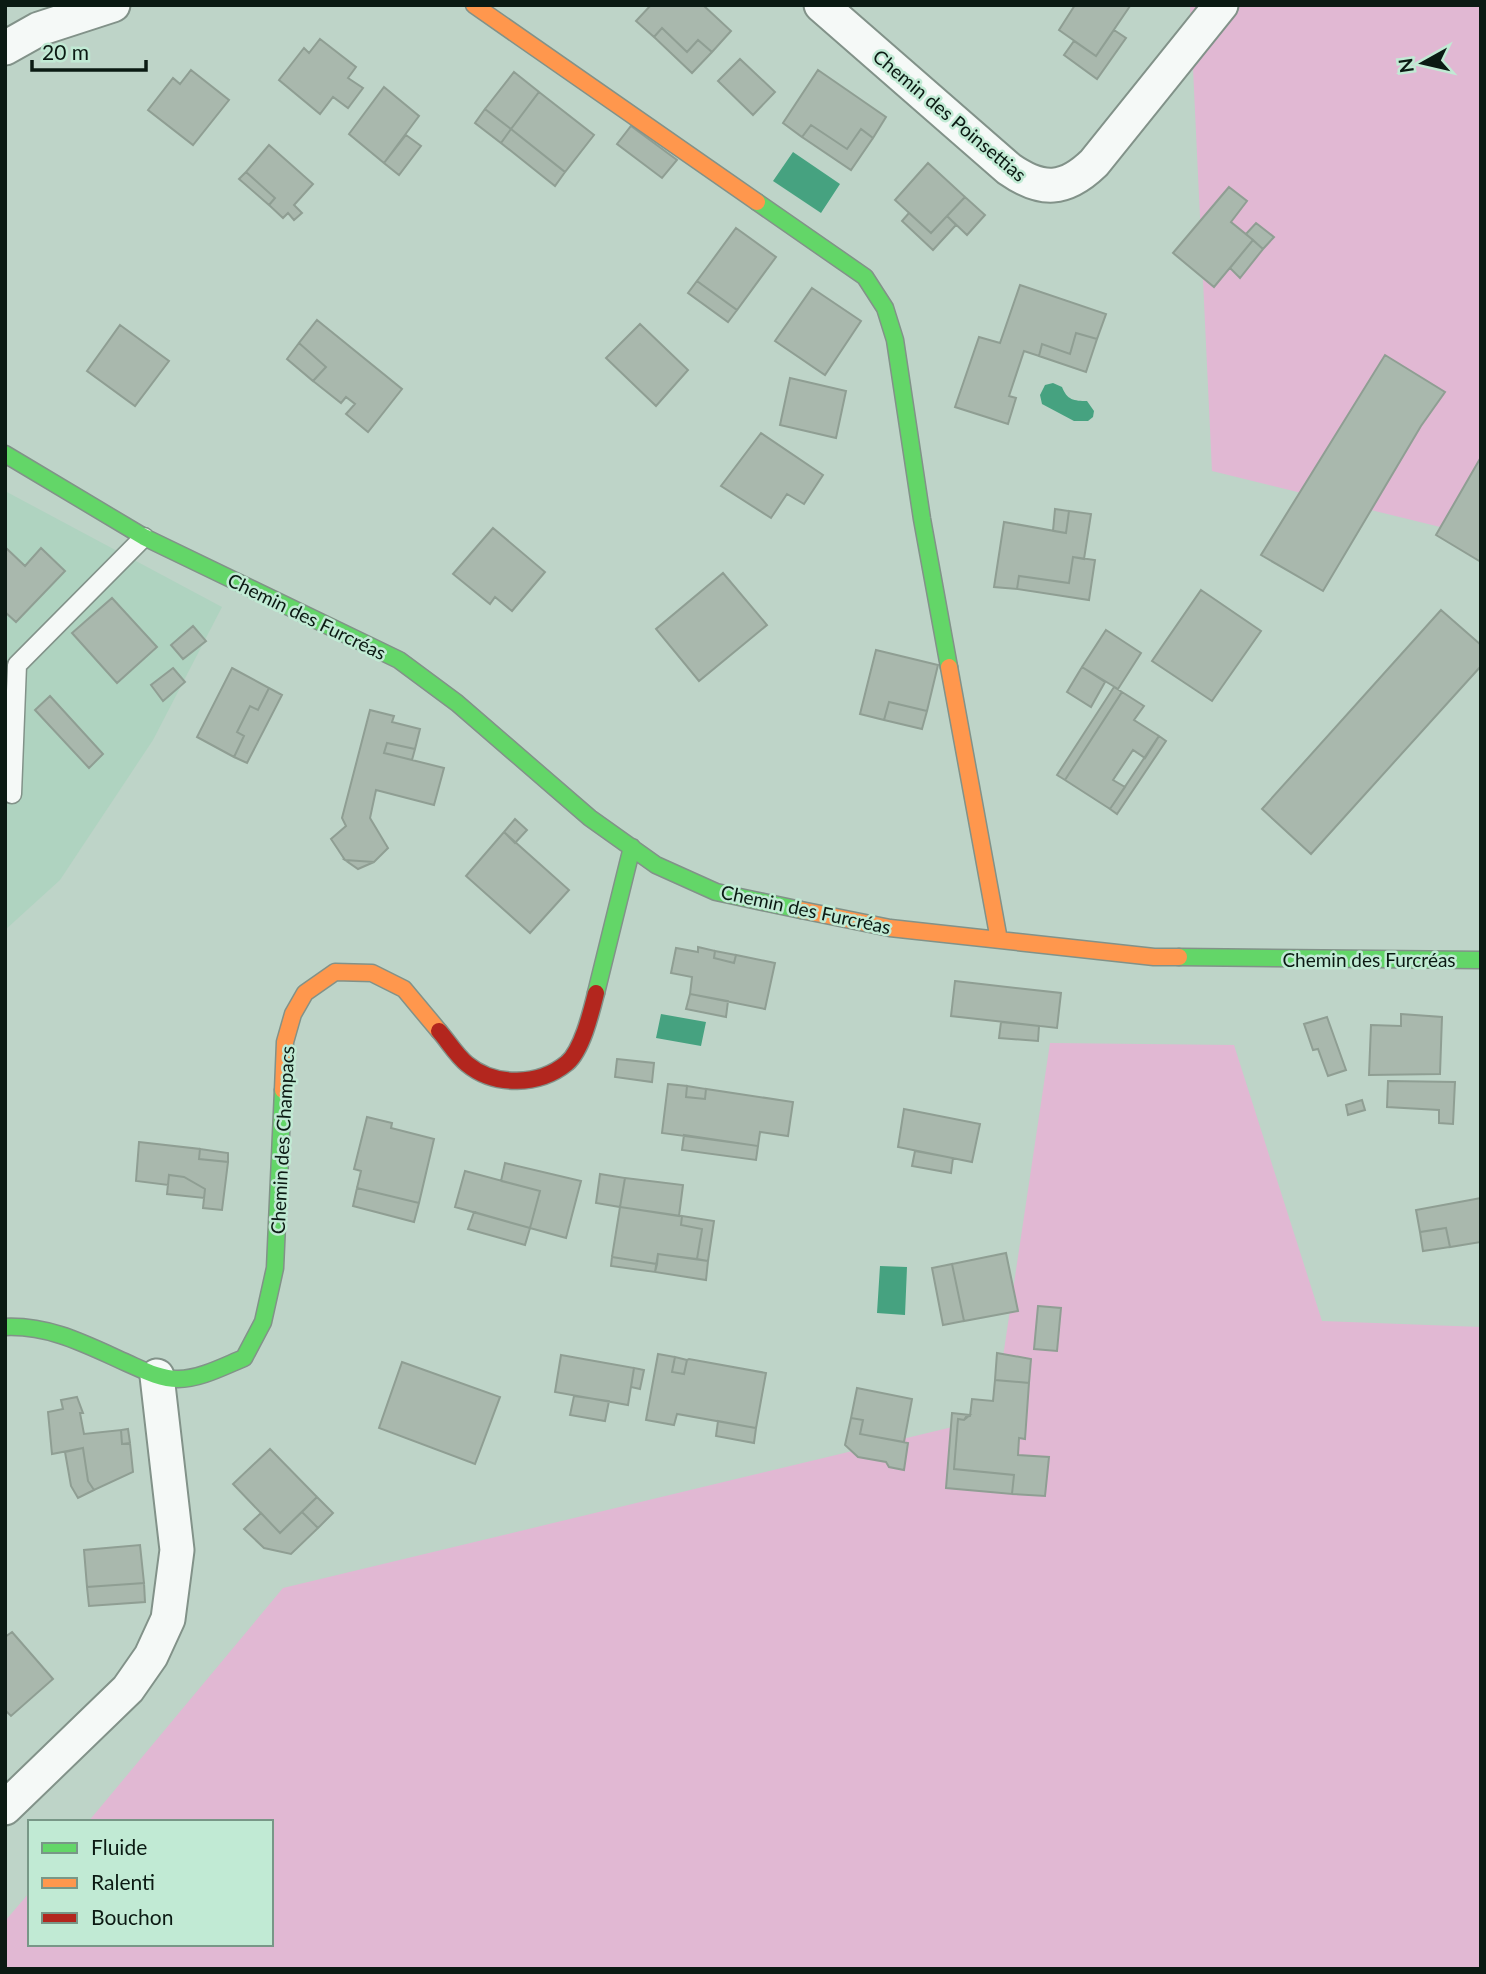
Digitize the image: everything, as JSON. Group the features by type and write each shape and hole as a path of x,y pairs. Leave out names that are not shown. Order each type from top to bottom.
{"street":[{"path":"474,5 865,277 885,308 895,340 922,519 999,940"},
{"name":"Chemin des Poinsettias","path":"821,5 1009,169 1024,180 1040,186 1071,180 1094,163 1221,5"},
{"path":"5,48 39,29 97,8"},
{"name":"Chemin des Furcréas","path":"5,454 144,537 398,660 457,703 590,818 656,865 716,892 890,928 1153,957 1480,960"},
{"name":"Chemin des Champacs","path":"5,1327 21,1325 54,1332 157,1376 181,1380 244,1358 263,1322 275,1268 285,1042 293,1014 305,993 335,972 372,972 404,989 467,1064 499,1081 535,1080 568,1062 587,1028 632,848"},
{"path":"5,1808 128,1689 151,1657 168,1619 177,1550 157,1376"}],"lane":[{"path":"12,794 11,667 144,537"}],"shaded area":[{"path":"1190,5 1481,5 1481,537 1212,471"},
{"path":"793,152 840,184 821,213 773,181"},
{"path":"1053,383 1062,387 1072,399 1087,401 1094,411 1093,417 1088,421 1074,421 1042,404 1040,395 1045,385"},
{"path":"5,491 222,607 153,740 60,880 5,930"},
{"path":"661,1014 706,1022 701,1046 656,1038"},
{"path":"1050,1043 1234,1045 1322,1321 1481,1327 1481,1969 5,1969 5,1921 28,1894 28,1946 273,1946 273,1820 90,1820 283,1588 994,1417"},
{"path":"880,1266 907,1267 905,1315 877,1313"}],"building":[{"path":"651,5 703,5 731,31 712,52 698,40 687,52 662,28 654,37 636,21"},
{"path":"1075,5 1130,6 1096,56 1059,30"},
{"path":"662,28 687,52 698,40 712,52 692,73 654,37"},
{"path":"1114,30 1126,38 1097,79 1064,55 1074,41 1096,56"},
{"path":"320,39 356,67 348,78 363,88 348,108 333,97 320,114 279,80 304,48 309,53"},
{"path":"740,59 775,92 753,115 718,81"},
{"path":"191,70 229,100 193,145 148,110 173,78 180,84"},
{"path":"818,70 886,117 873,138 861,129 847,149 811,125 802,137 783,123"},
{"path":"514,72 539,92 511,129 485,109"},
{"path":"384,87 419,116 384,163 349,134"},
{"path":"539,92 594,135 565,172 511,129"},
{"path":"485,109 511,129 501,143 475,123"},
{"path":"811,125 847,149 861,129 873,138 851,170 802,137"},
{"path":"631,126 677,160 662,178 617,144"},
{"path":"511,129 565,172 555,186 501,143"},
{"path":"406,135 421,146 399,175 384,163"},
{"path":"269,145 313,184 294,205 302,213 294,220 288,213 283,218 269,205 275,198 246,172"},
{"path":"928,163 965,197 931,233 895,200"},
{"path":"246,172 275,198 269,205 239,179"},
{"path":"1229,187 1247,201 1231,222 1253,240 1214,287 1173,253"},
{"path":"965,197 985,215 967,235 947,216"},
{"path":"909,213 931,233 947,216 956,225 933,250 902,221"},
{"path":"1256,223 1274,237 1263,249 1246,234"},
{"path":"736,228 776,257 737,310 697,281"},
{"path":"1253,240 1263,249 1240,278 1230,268"},
{"path":"697,281 737,310 728,322 688,293"},
{"path":"1020,285 1106,314 1097,339 1076,333 1070,354 1042,344 1039,356 1024,351 1009,396 1016,398 1008,424 955,407 979,337 1000,343"},
{"path":"812,288 861,321 825,375 775,341"},
{"path":"317,320 402,389 368,432 346,414 355,404 346,397 341,403 313,381 326,367 299,343"},
{"path":"640,324 688,370 656,406 606,358"},
{"path":"120,325 169,361 135,406 87,371"},
{"path":"1076,333 1097,339 1086,372 1039,356 1042,344 1070,354"},
{"path":"299,343 326,367 313,381 287,359"},
{"path":"1385,355 1445,392 1421,426 1323,591 1261,555"},
{"path":"790,378 846,391 836,438 780,425"},
{"path":"761,433 823,475 804,504 787,494 771,518 721,486"},
{"path":"1481,457 1481,562 1436,535"},
{"path":"1055,509 1069,511 1066,533 1053,531"},
{"path":"1069,511 1091,514 1084,559 1073,557 1069,583 1019,576 1017,589 994,587 1004,522 1066,533"},
{"path":"493,528 545,572 512,611 495,597 490,604 453,574"},
{"path":"5,547 25,566 41,548 65,571 16,622 5,612"},
{"path":"1073,557 1095,560 1089,600 1017,589 1019,576 1069,583"},
{"path":"723,573 767,625 699,681 656,629"},
{"path":"1201,590 1261,631 1212,701 1152,661"},
{"path":"112,598 157,647 117,683 72,633"},
{"path":"1441,610 1481,645 1481,666 1311,854 1262,809"},
{"path":"193,626 206,641 183,659 171,645"},
{"path":"1106,630 1141,653 1118,689 1082,667"},
{"path":"876,650 938,665 927,711 889,702 884,720 860,714"},
{"path":"1082,667 1105,682 1091,707 1067,692"},
{"path":"173,668 185,682 163,701 151,685"},
{"path":"232,668 269,688 258,710 250,706 237,732 244,736 234,757 197,737"},
{"path":"1114,687 1122,692 1065,780 1057,775"},
{"path":"269,688 282,695 247,763 234,757 244,736 237,732 250,706 258,710"},
{"path":"1122,692 1144,706 1134,720 1159,736 1145,758 1133,750 1113,780 1125,787 1110,809 1065,780"},
{"path":"50,696 103,754 89,768 35,710"},
{"path":"889,702 927,711 922,729 884,720"},
{"path":"370,710 394,716 392,722 420,729 415,749 387,743 384,753 444,768 434,805 376,790 370,818 388,848 374,862 345,860 331,839 346,826 342,818"},
{"path":"1159,736 1166,741 1117,814 1110,809"},
{"path":"387,743 415,749 412,760 384,753"},
{"path":"515,819 527,830 515,843 504,832"},
{"path":"504,832 569,890 530,933 466,876"},
{"path":"345,860 374,862 358,869"},
{"path":"698,947 715,951 714,958 734,963 736,955 775,963 765,1009 690,994 692,977 671,973 676,948 698,952"},
{"path":"715,951 736,955 734,963 714,958"},
{"path":"955,981 1061,993 1057,1028 951,1016"},
{"path":"690,994 728,1001 726,1017 686,1009"},
{"path":"1401,1014 1442,1017 1440,1074 1369,1075 1371,1025 1401,1026"},
{"path":"1327,1017 1346,1070 1328,1076 1318,1049 1313,1050 1304,1024"},
{"path":"1001,1022 1039,1026 1038,1041 999,1038"},
{"path":"617,1059 654,1063 652,1082 615,1077"},
{"path":"1388,1081 1455,1082 1453,1124 1439,1123 1439,1110 1387,1107"},
{"path":"668,1084 687,1086 686,1097 705,1099 706,1089 793,1102 788,1136 760,1132 758,1146 662,1133"},
{"path":"687,1086 706,1089 705,1099 686,1097"},
{"path":"1362,1100 1365,1110 1348,1115 1346,1105"},
{"path":"904,1109 980,1124 972,1162 898,1147"},
{"path":"367,1117 392,1123 391,1128 434,1139 419,1203 357,1188 361,1171 354,1169"},
{"path":"684,1135 758,1146 756,1160 682,1150"},
{"path":"139,1142 200,1149 199,1159 228,1162 222,1210 203,1208 205,1189 184,1177 169,1175 168,1185 136,1181"},
{"path":"200,1149 228,1153 228,1162 199,1159"},
{"path":"915,1151 953,1158 951,1173 912,1166"},
{"path":"505,1163 581,1181 566,1238 530,1228 540,1191 501,1181"},
{"path":"465,1171 540,1191 530,1228 455,1207"},
{"path":"600,1174 625,1178 620,1207 596,1203"},
{"path":"169,1175 184,1177 205,1189 204,1198 167,1194"},
{"path":"625,1178 683,1185 679,1216 620,1207"},
{"path":"357,1188 419,1203 414,1222 353,1206"},
{"path":"1481,1198 1481,1242 1450,1247 1446,1228 1420,1232 1416,1210"},
{"path":"620,1207 682,1216 681,1225 702,1229 697,1259 658,1254 657,1264 612,1257"},
{"path":"474,1212 530,1228 525,1245 468,1229"},
{"path":"682,1216 714,1221 708,1261 697,1259 702,1229 681,1225"},
{"path":"1446,1228 1450,1247 1423,1251 1420,1232"},
{"path":"1006,1253 1018,1311 964,1321 952,1264"},
{"path":"658,1254 708,1261 706,1280 655,1272"},
{"path":"612,1257 657,1264 655,1272 611,1266"},
{"path":"952,1264 964,1321 943,1325 932,1268"},
{"path":"1038,1306 1061,1308 1057,1351 1034,1349"},
{"path":"997,1353 1031,1359 1029,1383 995,1380"},
{"path":"658,1354 675,1357 672,1372 684,1374 689,1359 766,1373 756,1428 677,1414 674,1425 646,1420"},
{"path":"561,1355 634,1368 628,1405 555,1392"},
{"path":"675,1357 687,1360 684,1374 672,1372"},
{"path":"402,1362 500,1397 475,1464 379,1428"},
{"path":"634,1368 644,1370 640,1389 631,1387"},
{"path":"995,1380 1029,1383 1025,1439 1019,1438 1018,1455 1049,1457 1045,1496 1012,1494 1014,1475 954,1469 958,1419 964,1420 970,1416 972,1399 993,1401"},
{"path":"857,1388 912,1399 904,1442 860,1434 863,1420 851,1418"},
{"path":"574,1396 609,1401 605,1421 570,1415"},
{"path":"77,1397 83,1413 80,1413 84,1434 121,1430 122,1444 130,1443 133,1472 94,1490 88,1481 83,1448 52,1454 48,1412 63,1409 61,1400"},
{"path":"952,1413 970,1415 964,1420 958,1419 954,1469 1014,1475 1012,1494 946,1488"},
{"path":"851,1418 863,1420 860,1434 908,1443 904,1470 889,1467 886,1462 858,1457 845,1445"},
{"path":"718,1421 756,1428 754,1443 716,1436"},
{"path":"128,1429 130,1443 122,1444 121,1430"},
{"path":"83,1448 88,1481 94,1490 78,1498 71,1486 65,1452"},
{"path":"270,1449 317,1497 280,1533 233,1484"},
{"path":"317,1497 333,1513 318,1528 302,1512"},
{"path":"302,1512 318,1528 291,1554 264,1548 244,1529 261,1513 280,1533"},
{"path":"140,1545 144,1583 87,1587 84,1550"},
{"path":"144,1583 145,1602 89,1606 87,1587"},
{"path":"12,1632 53,1679 11,1716 5,1710 5,1637"}],"traffic: fast":[{"path":"757,202 865,277 885,308 895,340 922,519 949,667"},
{"path":"5,454 144,537 399,660 457,703 590,818 656,865 716,892 801,910"},
{"path":"596,993 632,847"},
{"path":"1179,957 1481,960"},
{"path":"5,1327 22,1327 53,1333 83,1343 152,1374 171,1379 203,1374 244,1358 263,1322 275,1268 283,1090"}],"traffic: slow":[{"path":"474,5 757,202"},
{"path":"949,667 999,940"},
{"path":"801,910 890,928 1154,957 1179,957"},
{"path":"283,1090 285,1042 293,1014 305,993 335,972 372,973 404,989 439,1031"}],"traffic: jam":[{"path":"439,1031 463,1060 478,1072 490,1077 517,1081 544,1076 556,1071 572,1057 585,1031 596,993"}]}
